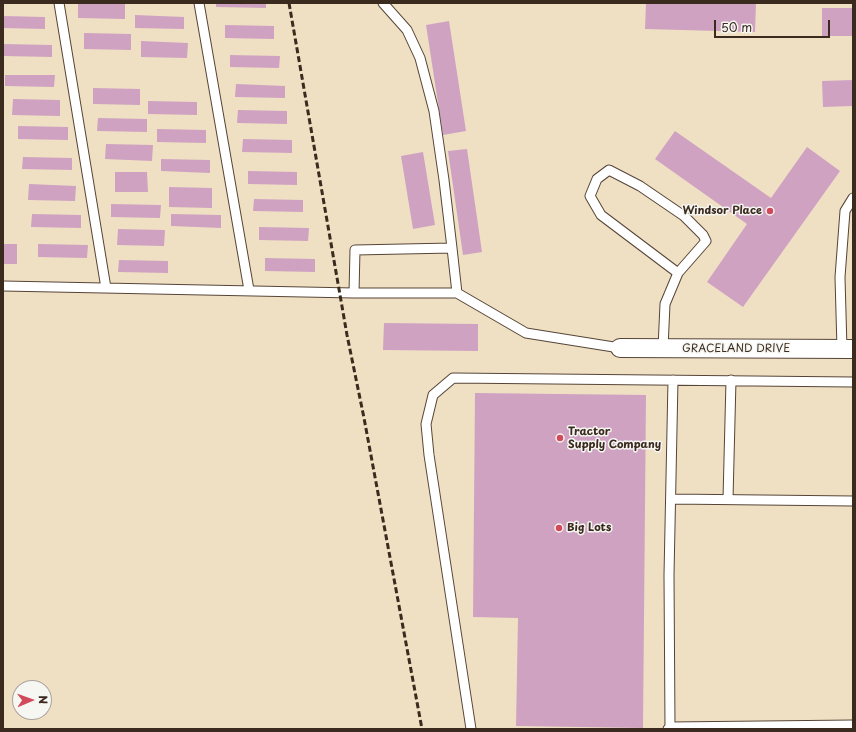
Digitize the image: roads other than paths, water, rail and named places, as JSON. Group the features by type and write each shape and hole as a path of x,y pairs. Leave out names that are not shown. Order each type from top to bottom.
{"street":[{"name":"GRACELAND DRIVE","path":"620,348 848,349"}],"lane":[{"path":"58,3 106,288"},
{"path":"199,3 249,290"},
{"path":"383,3 408,30 420,58 434,111 444,180 457,293"},
{"path":"663,348 665,304 678,273 706,241 703,234 684,216 640,186 609,170 597,179 590,196 601,215 678,273"},
{"path":"848,349 840,277 845,210 853,198"},
{"path":"354,293 355,250 452,248"},
{"path":"3,286 354,293 457,293 526,333 620,348"},
{"path":"471,729 428,455 426,424 433,396 453,378 853,382"},
{"path":"673,380 669,575 669,728 853,725"},
{"path":"728,499 731,380"},
{"path":"671,499 853,501"}],"railway":[{"path":"289,3 347,335 422,729"}],"place":[{"name":"Windsor Place","path":"770,211"},
{"name":"Tractor Supply Company","path":"560,438"},
{"name":"Big Lots","path":"559,528"}]}
